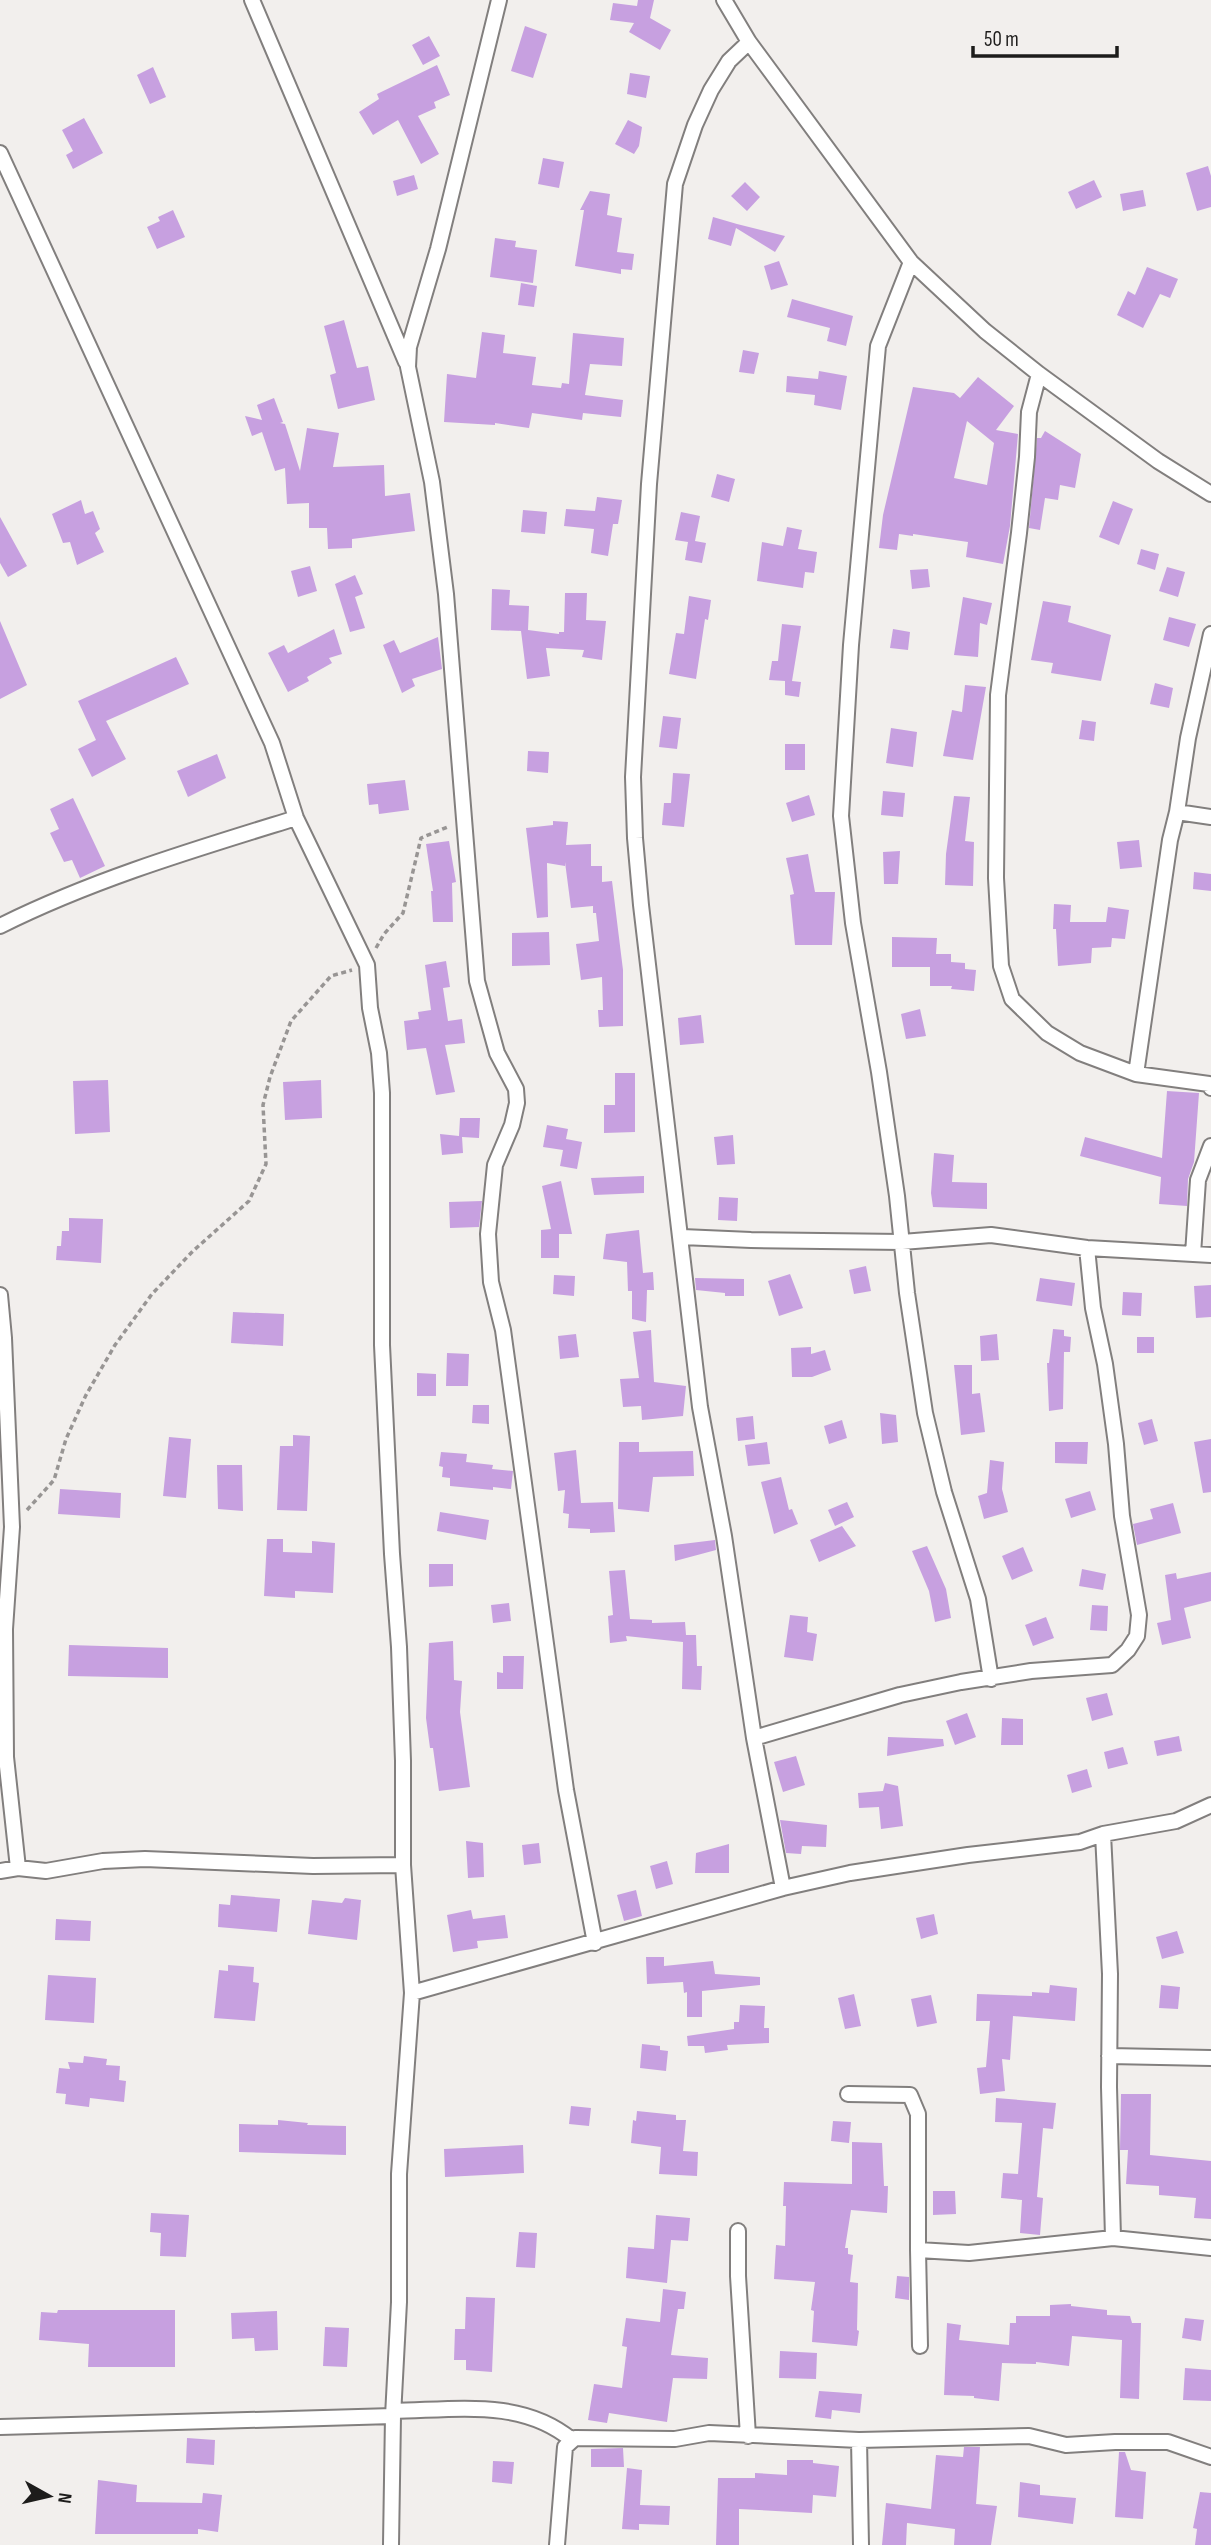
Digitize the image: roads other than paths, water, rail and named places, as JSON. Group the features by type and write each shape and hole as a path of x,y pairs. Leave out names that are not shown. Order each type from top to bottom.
{"street":[{"path":"252,0 408,367 432,482 446,594 477,981 497,1053 516,1089 517,1103 512,1125 495,1165 488,1234 491,1282 503,1330 566,1790 595,1943"},
{"path":"408,367 409,347 438,249 499,0"},
{"path":"724,0 750,42 911,262 985,331 1039,374 1158,461 1211,494"},
{"path":"750,42 729,61 711,90 695,125 675,184 649,484 633,777 635,838 700,1407 724,1536 754,1738 783,1888"},
{"path":"0,153 272,743 296,818 367,965 382,1093 382,1345 391,1553 399,1647 403,1865 412,1993 399,2174 399,2302 393,2414 391,2545"},
{"path":"911,262 878,346 851,645 841,816 853,923 879,1072 925,1413 944,1492 978,1599 991,1679"},
{"path":"1039,374 1029,412 1021,520 998,695 996,878 1001,966 1012,999 1046,1033 1080,1053 1136,1074 1209,1084 1211,1088"},
{"path":"1136,1074 1170,841 1188,738 1211,634"},
{"path":"1177,812 1211,817"},
{"path":"0,926 44,904 177,855 296,818"},
{"path":"1193,1254 1198,1180 1211,1146"},
{"path":"682,1237 902,1242 991,1235 1087,1248 1211,1255"},
{"path":"754,1738 900,1695 961,1682 1031,1671 1112,1665 1128,1650 1137,1636 1139,1615 1122,1516 1112,1417 1105,1364 1093,1308 1087,1248"},
{"path":"0,1295 12,1527 5,1629 6,1757 18,1868"},
{"path":"412,1993 783,1888 877,1869 1080,1842 1103,1834 1176,1821 1211,1805"},
{"path":"1103,1834 1110,1975 1113,2238"},
{"path":"0,1871 18,1868 46,1871 103,1861 145,1859 313,1866 403,1865"},
{"path":"1109,2056 1211,2058"},
{"path":"848,2094 910,2095 918,2114 920,2346"},
{"path":"738,2231 738,2276 748,2436"},
{"path":"918,2250 969,2253 1113,2238 1211,2248"},
{"path":"0,2427 393,2414 476,2408 519,2413 548,2423 572,2441"},
{"path":"557,2545 565,2447 575,2438 675,2439 709,2433 859,2440 1029,2435 1066,2445 1168,2442 1211,2457"},
{"path":"859,2440 861,2545"}]}
